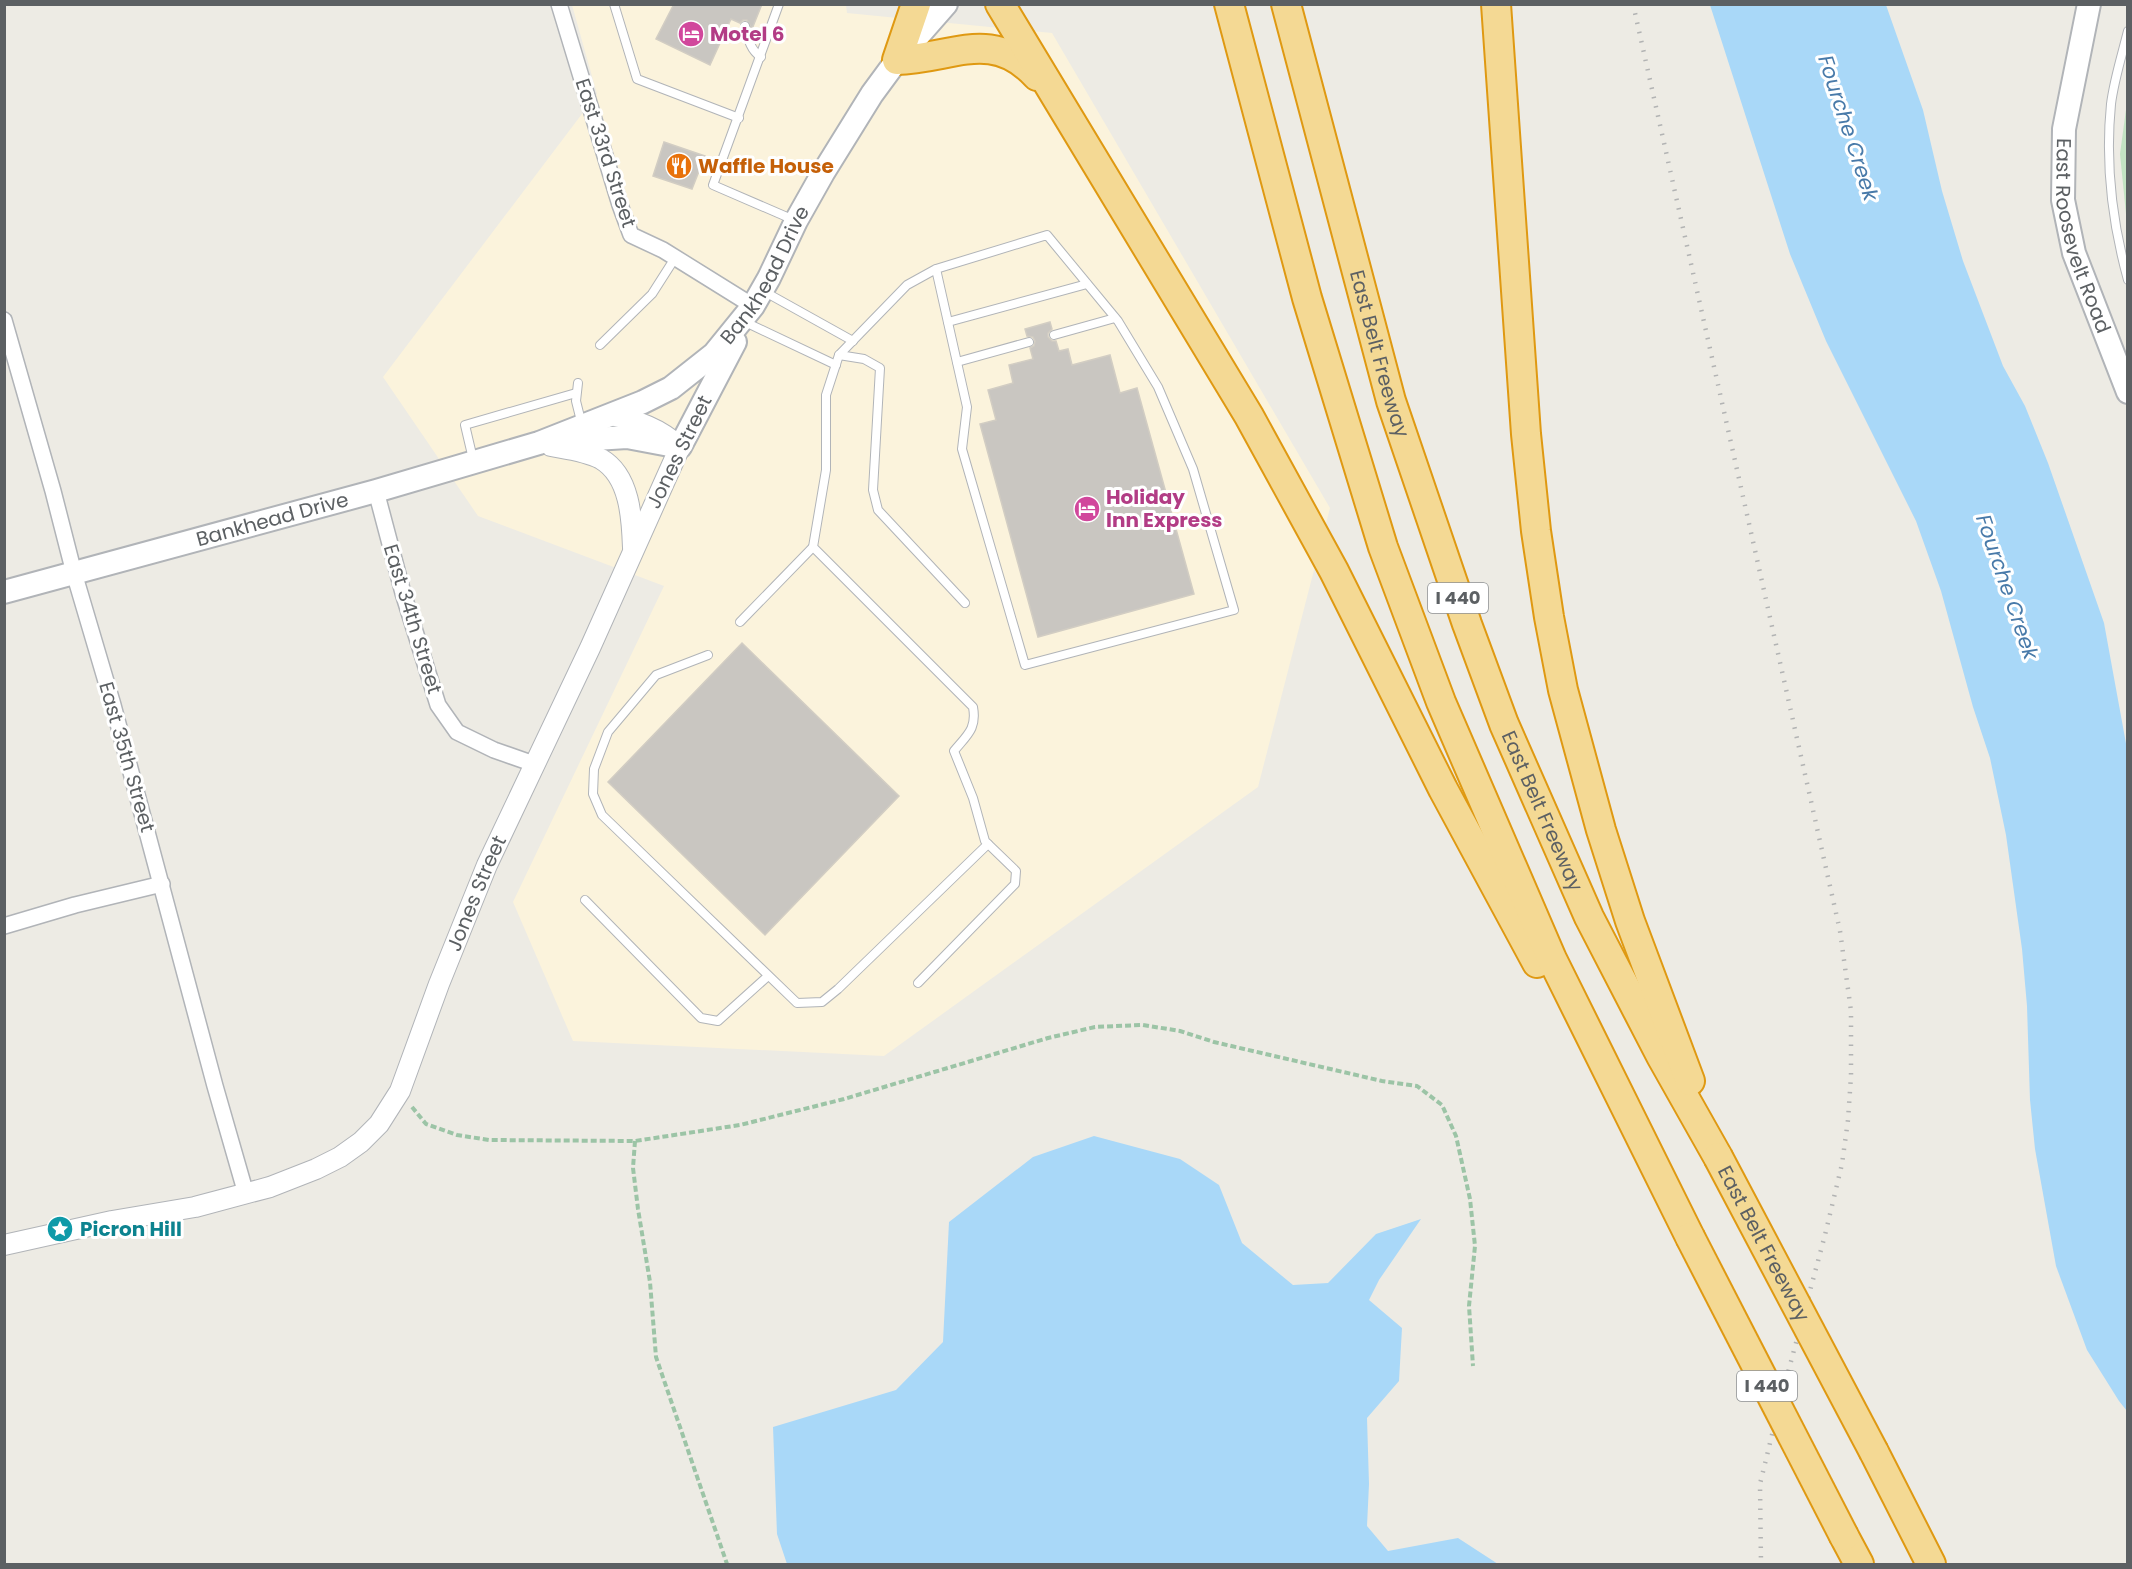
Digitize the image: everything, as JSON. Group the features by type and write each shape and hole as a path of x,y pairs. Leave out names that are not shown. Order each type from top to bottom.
{"highway":[{"path":"916,4 897,60 919,60 971,48 990,49 1008,54 1026,63 1054,94"},
{"path":"1000,4 1249,416 1334,571 1443,789 1517,928 1565,1011 1615,1089"},
{"name":"I 440","path":"1229,4 1307,298 1383,547 1441,702 1552,959 1615,1089 1859,1564"},
{"name":"East Belt Freeway","path":"1286,4 1392,401 1467,624 1504,724 1589,917 1661,1056 1718,1157 1874,1452 1931,1564"},
{"path":"1496,4 1532,488 1547,606 1563,690 1601,830 1627,910 1718,1157"}],"main road":[{"name":"Bankhead Drive","path":"4,592 376,491 539,443 643,402 687,377 714,354 754,306 796,220 872,94 897,60 946,4"},
{"name":"East Roosevelt Road","path":"2089,4 2064,129 2063,200 2074,253 2127,392"},
{"name":"Jones Street","path":"680,447 754,306"},
{"name":"Bankhead Drive","path":"539,443 627,437 680,447"}],"street":[{"name":"East 33rd Street","path":"559,4 631,236 675,258 754,306"},
{"name":"East 35th Street","path":"4,320 113,705 246,1194"},
{"path":"611,415 639,421 653,427 667,435 680,447"},
{"path":"539,443 588,454 602,460 612,469 620,479 629,508 633,551"},
{"name":"Jones Street","path":"4,1245 112,1221 195,1207 246,1194 316,1169 340,1157 361,1142 379,1124 400,1091 488,865 590,648 680,447"},
{"name":"East 34th Street","path":"376,491 403,593 438,705 457,732 494,750 534,764"},
{"path":"4,926 75,905 162,884"}],"lane":[{"path":"614,4 637,79 739,118"},
{"path":"779,4 713,185 796,220"},
{"path":"745,26 749,42 755,53 761,57"},
{"path":"2127,32 2112,104 2110,182 2117,239 2127,280"},
{"path":"741,622 813,547 826,470 826,395 839,355 907,285 936,269 1047,236 1115,318 1158,387 1193,469 1234,610 1025,665 962,449 967,407 936,269"},
{"path":"600,345 652,294 675,258"},
{"path":"948,322 1087,284"},
{"path":"754,306 853,341"},
{"path":"754,306 836,365"},
{"path":"1054,335 1115,318"},
{"path":"957,362 1029,342"},
{"path":"839,355 864,359 880,368 873,490 878,510 965,603"},
{"path":"578,382 576,401 582,426"},
{"path":"474,462 465,425 576,393"},
{"path":"813,547 973,707 975,720 972,729 954,751 973,798 985,841 1016,871 1015,885 918,983"},
{"path":"708,655 656,675 608,732 594,769 593,794 602,815 797,1003 822,1002 988,844"},
{"path":"585,900 701,1018 718,1021 768,976"}],"path":[{"path":"400,1091 426,1124 457,1135 489,1140 635,1141 740,1125 832,1102 1048,1038 1095,1027 1143,1025 1180,1031 1214,1042 1382,1082 1417,1086 1442,1105 1456,1136 1470,1199 1475,1246 1469,1306 1473,1365"},
{"path":"635,1141 633,1168 650,1282 656,1357 727,1564"}],"shaded area":[{"path":"572,5 846,5 847,13 1052,33 1330,508 1258,787 884,1056 573,1041 513,902 664,586 478,516 383,377 597,94"}],"green space":[{"path":"2127,102 2127,224 2120,154"}],"water":[{"name":"Fourche Creek","path":"1710,5 1886,5 1923,110 1942,191 1963,261 2003,366 2025,406 2048,463 2104,623 2127,749 2127,1411 2087,1350 2056,1266 2035,1149 2030,1100 2027,1006 2022,949 2006,835 1990,758 1973,707 1941,591 1916,521 1826,341 1790,254"},
{"path":"1094,1136 1180,1159 1219,1185 1242,1243 1293,1285 1328,1283 1376,1234 1421,1219 1379,1280 1369,1300 1402,1328 1399,1381 1367,1418 1369,1484 1367,1526 1388,1551 1458,1538 1498,1564 787,1564 777,1534 773,1427 896,1390 943,1342 949,1222 1033,1157"}],"building":[{"name":"Motel 6","path":"674,4 762,4 752,29 747,20 740,23 731,19 710,65 656,39"},
{"name":"Waffle House","path":"664,142 705,156 692,189 653,176"},
{"name":"Holiday Inn Express","path":"1050,322 1052,329 1048,337 1056,341 1059,351 1068,349 1072,365 1110,355 1120,393 1137,388 1194,594 1038,637 980,424 996,420 988,390 1013,383 1009,365 1033,359 1030,348 1034,346 1035,341 1033,337 1027,336 1025,329"},
{"path":"742,643 899,796 765,935 608,782"}],"railway":[{"path":"1633,4 1840,931 1851,1011 1851,1076 1842,1164 1760,1484 1761,1564"}],"place":[{"name":"Motel 6","path":"691,34"},
{"name":"Waffle House","path":"679,166"},
{"name":"Holiday Inn Express","path":"1087,509"},
{"name":"Picron Hill","path":"60,1229"}]}
